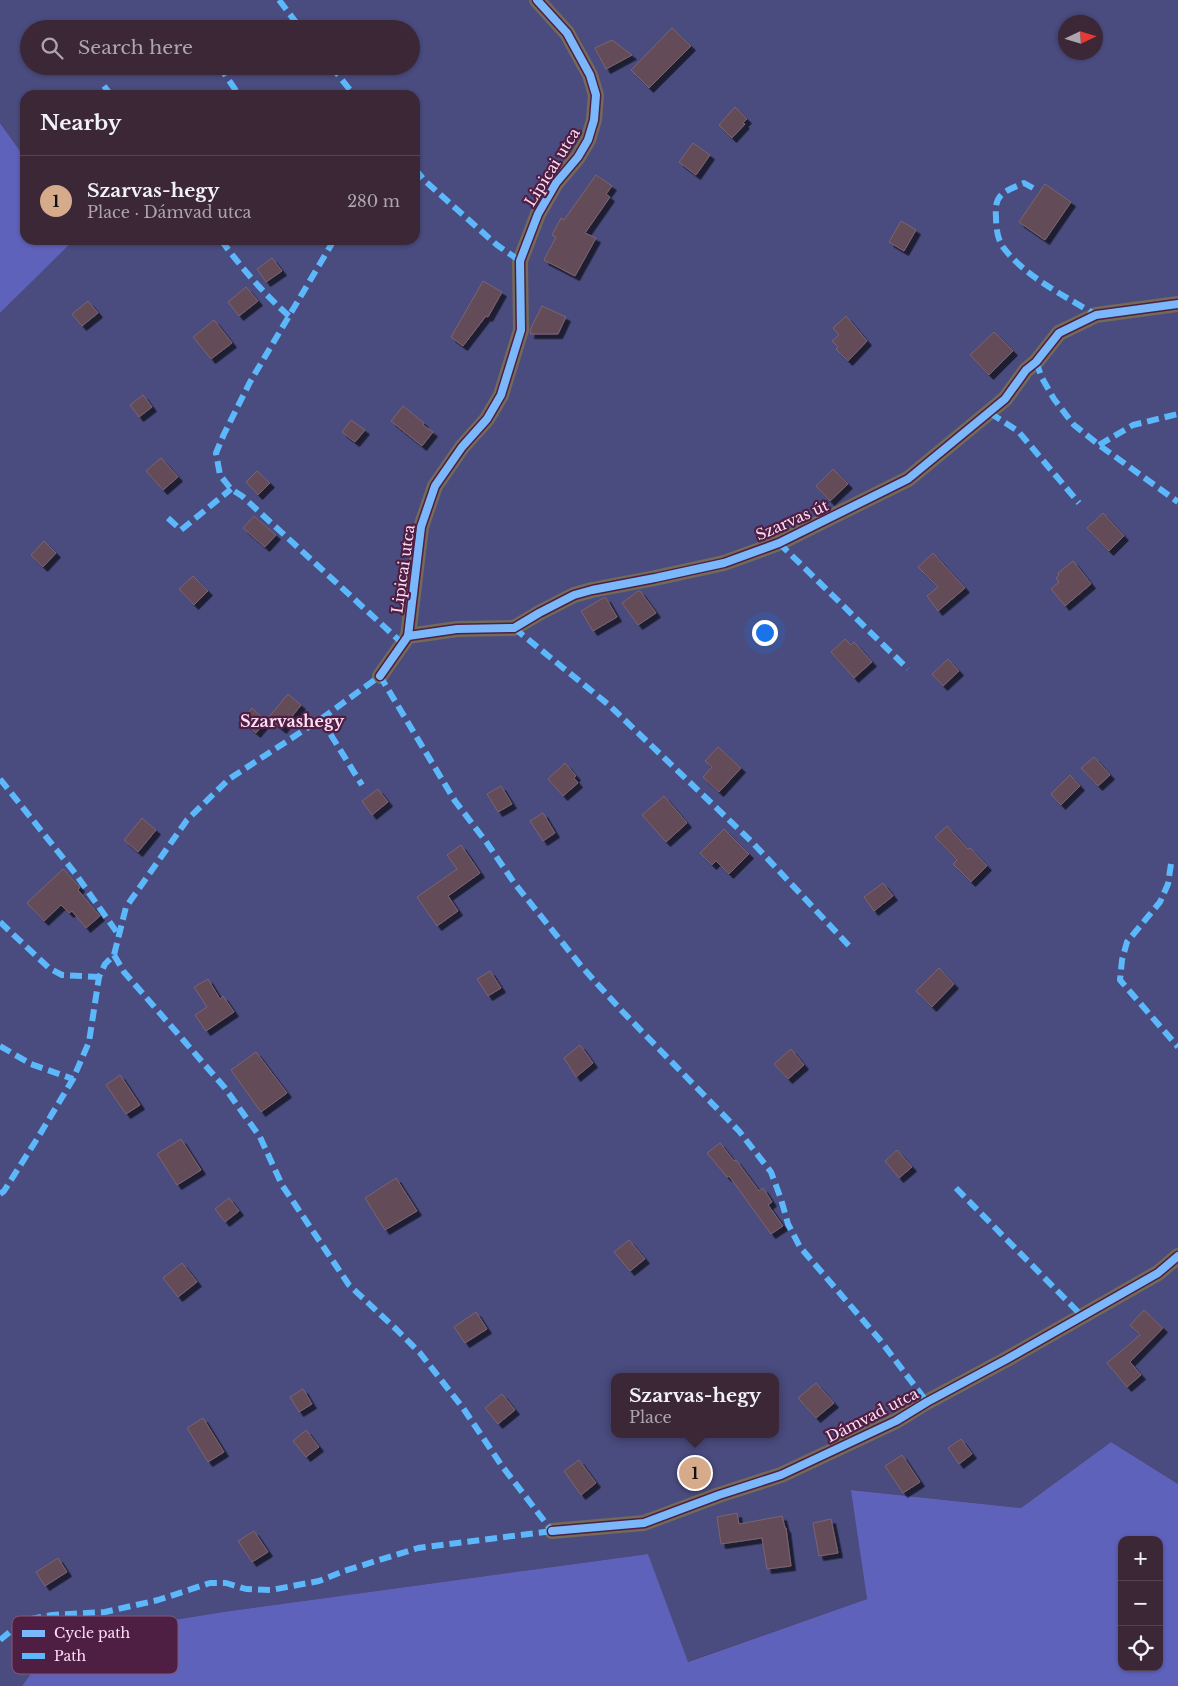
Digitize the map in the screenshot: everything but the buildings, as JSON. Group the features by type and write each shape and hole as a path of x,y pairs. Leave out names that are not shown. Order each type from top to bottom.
{"street":[{"name":"Lipicai utca","path":"408,636 421,527 435,486 462,447 487,419 501,395 521,330 520,261 538,214 556,183 578,157 588,140 594,120 596,95 590,74 567,32 537,0"},
{"name":"Szarvas út","path":"408,636 457,629 514,628 539,613 574,596 592,590 724,563 779,543 908,479 1005,399 1026,370 1036,362 1059,333 1096,315 1178,304"},
{"path":"380,676 408,636"},
{"name":"Dámvad utca","path":"552,1531 644,1523 781,1474 896,1421 1158,1273 1178,1256"}],"shaded area":[{"path":"0,0 1178,0 1178,1484 1111,1442 1021,1508 852,1490 867,1599 687,1662 648,1554 178,1619 178,1616 12,1616 12,1674 31,1674 22,1686 0,1686 0,313 69,245 420,245 420,90 20,90 20,151 0,123"},
{"path":"0,123 20,151 20,245 69,245 0,313"},
{"path":"1111,1442 1178,1484 1178,1686 22,1686 31,1674 178,1674 178,1619 648,1554 688,1662 867,1599 851,1490 1021,1508"}],"marked path":[{"path":"279,0 294,20"},
{"path":"225,75 236,90"},
{"path":"338,75 350,90"},
{"path":"104,86 107,90"},
{"path":"420,175 497,245 520,261"},
{"path":"1033,188 1024,183 1006,191 999,198 996,209 996,221 1001,244 1033,276 1096,315"},
{"path":"225,245 253,280 289,316"},
{"path":"331,245 250,382 216,453 220,475 231,489 242,496 402,643"},
{"path":"1036,362 1042,378 1054,399 1074,425 1178,502"},
{"path":"990,413 1018,431 1079,503"},
{"path":"1099,445 1133,425 1178,414"},
{"path":"168,518 181,530 231,489"},
{"path":"779,543 908,669"},
{"path":"514,628 609,705 752,842 852,949"},
{"path":"0,1194 4,1191 73,1079 89,1042 99,977 105,964 114,955 126,907 187,820 229,779 321,719 380,676 455,801 515,884 582,967 622,1011 739,1131 771,1172 788,1224 800,1247 880,1340 927,1402"},
{"path":"321,719 362,785"},
{"path":"0,779 75,873 118,934"},
{"path":"1171,864 1168,884 1160,902 1127,942 1122,960 1120,980 1178,1047"},
{"path":"0,922 49,968 62,975 99,977"},
{"path":"114,955 124,972 225,1088 260,1137 282,1185 349,1285 420,1353 463,1408 502,1466 552,1531"},
{"path":"0,1046 31,1064 73,1079"},
{"path":"956,1188 1083,1317"},
{"path":"47,1616 105,1612 158,1600 210,1583 226,1583 246,1589 271,1590 319,1581 344,1571 418,1548 552,1531"},
{"path":"0,1640 12,1630"}],"cycle path":[{"path":"408,636 421,527 435,486 462,447 487,419 501,395 521,330 520,261 538,214 556,183 578,157 588,140 594,120 596,95 590,75 567,33 537,0"},
{"path":"380,676 408,636 457,629 514,628 574,595 724,563 779,543 908,479 1005,399 1026,370 1036,362 1059,333 1096,315 1178,304"},
{"path":"552,1531 644,1523 719,1495 781,1475 896,1421 1158,1273 1178,1256"}],"place":[{"name":"Szarvas-hegy","path":"695,1473"}],"district":[{"name":"Szarvashegy","path":"292,721"}]}
